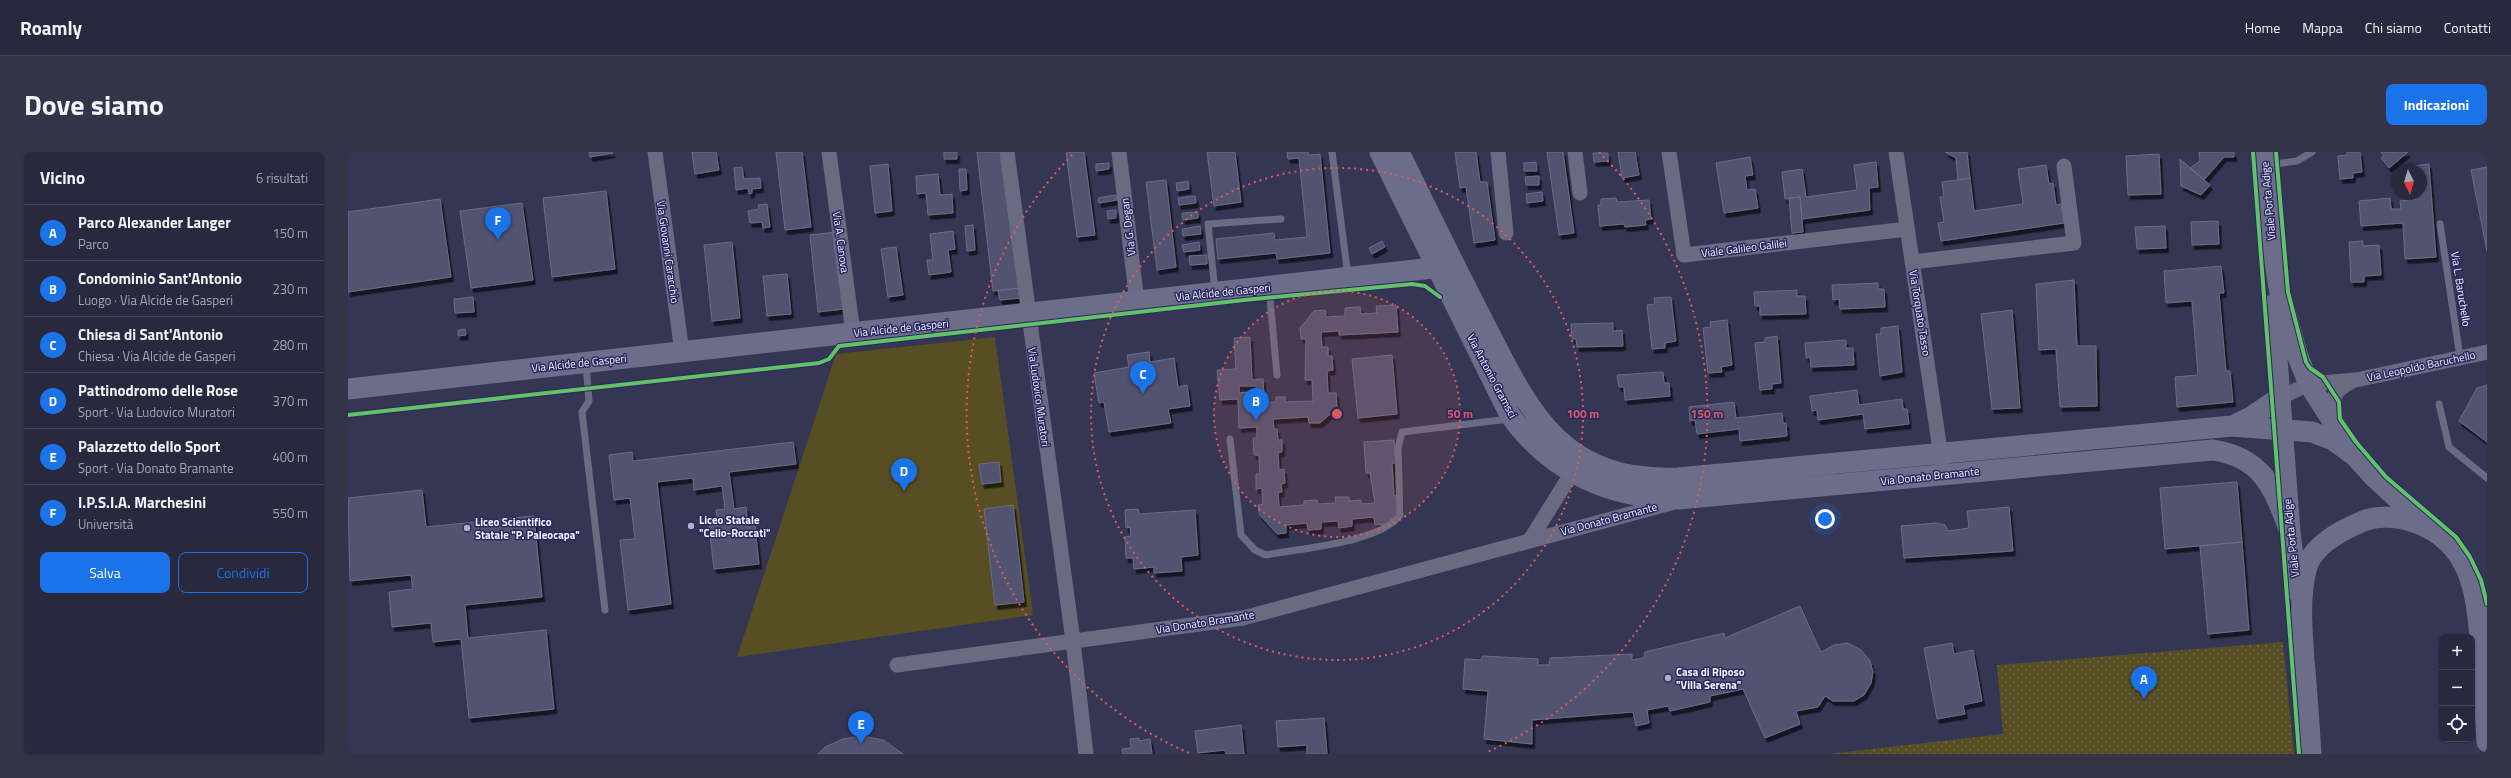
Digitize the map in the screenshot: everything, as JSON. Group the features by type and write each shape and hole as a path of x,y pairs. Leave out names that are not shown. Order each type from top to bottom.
{"street":[{"name":"Via Giovanni Caracchio","path":"655,152 682,352"},
{"name":"Via A. Canova","path":"829,152 853,333"},
{"name":"Via Ludovico Muratori","path":"1007,152 1073,641 1086,754"},
{"name":"Via G. Degan","path":"1119,152 1137,302"},
{"name":"Via Antonio Gramsci","path":"1380,152 1524,400 1592,484 1634,496 1660,499 1689,498"},
{"name":"Via Antonio Gramsci","path":"1398,152 1446,267 1513,419 1530,440 1576,465 1643,477 1678,478"},
{"path":"1498,152 1506,233"},
{"path":"1575,152 1580,193"},
{"name":"Viale Galileo Galilei","path":"1669,152 1684,255 1907,229"},
{"name":"Via Torquato Tasso","path":"1896,152 1943,464"},
{"name":"Viale Porta Adige","path":"2264,158 2273,251 2273,308 2279,398 2293,568 2301,610 2311,754"},
{"path":"1912,262 2074,243 2064,166"},
{"name":"Viale Porta Adige","path":"2273,251 2286,317 2298,357 2309,384 2355,456 2373,476 2430,528 2444,538 2456,551 2471,577 2477,598 2485,668 2487,742"},
{"name":"Via Alcide de Gasperi","path":"348,389 1446,267"},
{"name":"Via Leopoldo Baruchello","path":"2279,398 2309,384 2356,380 2487,352"},
{"name":"Via Leopoldo Baruchello","path":"2334,422 2331,405 2334,395 2343,386 2356,380"},
{"path":"2232,426 2251,417 2279,398"},
{"path":"2232,426 2282,429 2323,434 2355,456"},
{"name":"Via Donato Bramante","path":"897,665 1243,618 1689,498 2232,426"},
{"name":"Via Donato Bramante","path":"1678,478 2200,450 2230,452 2241,457 2263,474 2272,487 2290,532"},
{"path":"1530,540 1576,465"},
{"name":"Viale Porta Adige","path":"2301,610 2306,569 2313,555 2333,537 2364,521 2376,518 2404,519 2430,528"}],"lane":[{"path":"1332,152 1348,279"},
{"path":"2264,158 2297,161 2312,152"},
{"path":"1215,293 1208,224 1281,219"},
{"name":"Via L. Baruchello","path":"2440,224 2460,357"},
{"path":"1269,287 1277,375"},
{"path":"586,362 589,401 582,412 605,610"},
{"path":"2440,404 2450,447 2487,478"},
{"path":"1230,439 1241,534 1255,550 1266,555 1370,536 1395,522 1400,515 1398,448 1402,432 1513,419"}],"shaded area":[{"path":"995,337 1033,615 737,657 836,354"},
{"path":"2283,642 2294,754 1828,754 2003,734 1997,665"}],"building":[{"path":"589,152 612,152 613,153 590,157"},
{"path":"692,152 716,152 719,170 695,174"},
{"path":"776,152 802,152 811,227 785,230"},
{"path":"944,152 957,152 957,159 944,159"},
{"path":"977,152 1003,152 1019,288 993,291"},
{"path":"1066,152 1084,152 1095,235 1077,237"},
{"path":"1207,152 1235,152 1241,202 1214,206"},
{"path":"1287,152 1308,152 1309,155 1320,154 1330,253 1277,259 1276,253 1218,259 1216,239 1274,233 1275,240 1307,237 1299,158 1288,159"},
{"path":"1455,152 1476,152 1480,182 1487,182 1495,240 1474,243 1466,187 1460,188"},
{"path":"1547,152 1563,152 1574,233 1559,235"},
{"path":"1618,152 1635,152 1639,175 1622,178"},
{"path":"1945,152 1967,152 1970,178 1958,180 1956,158"},
{"path":"2199,152 2234,152 2234,157 2224,157 2204,180 2190,168 2200,161"},
{"path":"2347,152 2360,152 2362,172 2353,173 2353,178 2340,179 2338,156 2347,155"},
{"path":"2381,152 2408,152 2394,164 2391,164 2389,168 2381,158 2384,156"},
{"path":"1593,153 1608,153 1608,161 1594,162"},
{"path":"2159,154 2161,194 2128,195 2126,156"},
{"path":"1750,157 1753,175 1745,176 1747,190 1755,189 1758,208 1724,213 1716,163"},
{"path":"2180,159 2210,185 2201,195 2181,186"},
{"path":"1536,162 1537,171 1524,171 1524,163"},
{"path":"1876,162 1878,187 1869,188 1870,210 1802,219 1800,197 1785,199 1782,172 1802,169 1806,197 1857,190 1854,165"},
{"path":"1109,163 1109,169 1096,171 1096,164"},
{"path":"888,164 892,211 875,213 870,166"},
{"path":"2427,164 2429,164 2436,257 2405,259 2403,223 2361,226 2359,201 2390,198 2391,209 2401,209 2400,201 2427,200"},
{"path":"2046,165 2049,184 2053,183 2056,205 2061,204 2064,223 1941,241 1938,223 1944,222 1940,197 1944,197 1942,182 1970,178 1974,211 2023,204 2018,169"},
{"path":"742,167 744,179 760,178 761,188 752,189 752,193 749,194 748,188 736,190 734,168"},
{"path":"2487,167 2487,251 2471,170"},
{"path":"959,169 966,169 967,190 960,191"},
{"path":"938,174 940,195 952,194 953,213 928,215 926,193 917,194 916,176"},
{"path":"1539,176 1539,185 1526,185 1525,177"},
{"path":"1166,180 1176,267 1157,270 1146,182"},
{"path":"1188,181 1189,189 1177,191 1176,183"},
{"path":"606,191 615,269 552,277 543,198"},
{"path":"1542,192 1543,201 1527,203 1526,194"},
{"path":"1116,195 1117,200 1099,203 1098,198"},
{"path":"1195,196 1196,203 1179,205 1178,198"},
{"path":"1800,197 1803,232 1792,233 1789,198"},
{"path":"1616,198 1617,202 1649,200 1651,219 1645,220 1646,225 1625,227 1624,224 1600,226 1598,205 1601,205 1601,199"},
{"path":"440,199 451,277 348,292 348,212"},
{"path":"522,203 533,280 471,288 460,211"},
{"path":"767,204 770,227 763,228 762,222 750,223 748,211 759,209 758,205"},
{"path":"1116,210 1116,218 1108,219 1107,211"},
{"path":"1198,212 1198,218 1183,220 1182,213"},
{"path":"2218,221 2219,244 2192,245 2191,222"},
{"path":"973,225 975,250 967,251 965,226"},
{"path":"1200,226 1201,234 1183,236 1182,229"},
{"path":"2165,226 2166,248 2137,249 2135,227"},
{"path":"953,231 955,249 948,250 951,272 929,275 927,260 933,260 930,234"},
{"path":"836,232 844,309 818,312 810,235"},
{"path":"1382,241 1385,247 1372,254 1369,248"},
{"path":"2363,241 2363,246 2379,245 2381,275 2364,276 2364,282 2351,282 2349,242"},
{"path":"732,242 740,318 712,321 704,245"},
{"path":"1199,242 1200,250 1184,252 1182,245"},
{"path":"896,247 903,295 888,297 881,249"},
{"path":"1207,255 1207,264 1190,265 1189,256"},
{"path":"2221,266 2224,293 2219,293 2226,371 2230,371 2233,402 2177,407 2175,377 2198,375 2192,301 2166,303 2164,271"},
{"path":"787,274 791,314 767,316 763,276"},
{"path":"2074,280 2077,346 2096,346 2097,406 2060,407 2056,349 2039,350 2036,284"},
{"path":"1878,283 1878,289 1884,289 1885,307 1840,309 1839,299 1833,300 1832,285"},
{"path":"1019,288 1020,298 1000,300 998,291"},
{"path":"1797,290 1797,296 1805,296 1806,314 1760,315 1760,306 1755,306 1754,292"},
{"path":"473,297 474,312 455,313 454,299"},
{"path":"1671,297 1676,341 1665,343 1665,348 1652,349 1647,305 1655,304 1654,298"},
{"path":"1396,305 1398,332 1339,335 1339,331 1321,332 1322,347 1328,347 1328,356 1332,356 1333,370 1327,371 1328,393 1336,393 1337,408 1320,423 1309,423 1308,417 1273,419 1274,429 1277,429 1278,440 1282,440 1282,452 1278,452 1279,470 1284,469 1285,483 1281,484 1282,492 1278,492 1279,507 1304,505 1304,501 1317,500 1318,504 1336,503 1335,497 1349,497 1349,501 1361,500 1361,504 1375,503 1370,473 1366,473 1364,442 1394,440 1396,463 1392,463 1394,496 1400,496 1401,507 1387,524 1375,525 1374,517 1352,519 1352,526 1339,528 1338,521 1321,522 1321,529 1308,530 1307,523 1286,525 1286,533 1277,534 1259,514 1258,505 1263,504 1262,488 1256,489 1256,474 1260,474 1259,455 1254,455 1253,438 1257,438 1257,427 1239,428 1238,399 1220,400 1217,370 1236,369 1234,338 1250,337 1252,380 1263,379 1264,397 1256,397 1256,386 1239,386 1239,393 1250,392 1251,406 1265,406 1265,403 1276,402 1276,397 1285,397 1285,402 1313,401 1312,380 1305,380 1306,339 1301,339 1300,328 1314,311 1325,310 1326,317 1345,316 1345,308 1360,307 1361,314 1377,313 1376,306"},
{"path":"2012,310 2020,408 1992,409 1981,314"},
{"path":"1727,320 1732,365 1721,367 1722,372 1708,373 1703,328 1711,327 1710,322"},
{"path":"1613,323 1613,331 1622,330 1623,346 1577,347 1576,339 1572,339 1571,324"},
{"path":"1898,326 1902,372 1880,376 1876,334 1881,334 1881,328"},
{"path":"465,329 466,335 458,336 458,330"},
{"path":"1777,336 1781,383 1772,384 1772,389 1760,390 1755,343 1765,342 1765,338"},
{"path":"1846,340 1846,348 1853,348 1854,365 1811,367 1810,357 1806,358 1805,343"},
{"path":"1149,352 1150,362 1174,358 1178,387 1187,385 1190,406 1168,409 1171,423 1109,432 1104,402 1099,403 1094,373 1129,367 1127,355"},
{"path":"1392,355 1397,414 1358,418 1352,359"},
{"path":"1663,372 1664,383 1669,383 1670,396 1625,400 1624,387 1619,387 1617,375"},
{"path":"2487,385 2487,442 2459,421 2477,388"},
{"path":"1857,390 1859,405 1902,399 1903,409 1907,409 1909,424 1865,429 1863,414 1818,420 1817,410 1812,411 1810,396"},
{"path":"1734,402 1736,418 1782,413 1783,423 1786,423 1787,436 1740,441 1739,429 1697,434 1695,420 1690,421 1689,407"},
{"path":"793,442 796,464 729,472 734,509 746,507 748,527 755,526 759,564 714,569 709,526 718,525 716,510 725,509 722,486 694,490 693,478 657,482 671,604 628,610 620,540 635,539 630,498 614,500 609,455 632,452 633,461"},
{"path":"999,462 1001,482 982,484 979,464"},
{"path":"2237,482 2242,542 2165,549 2160,488"},
{"path":"422,490 426,527 534,516 542,597 465,605 468,638 546,630 554,709 469,718 461,639 433,642 431,623 392,627 389,592 413,589 411,575 350,581 348,498"},
{"path":"1013,505 1024,602 995,605 984,509"},
{"path":"2009,507 2013,551 1904,558 1901,526 1937,523 1945,525 1948,531 1969,528 1967,511"},
{"path":"1138,509 1139,514 1195,510 1198,555 1181,557 1182,571 1154,573 1154,567 1134,569 1133,558 1126,558 1125,537 1131,536 1130,527 1126,528 1125,510"},
{"path":"2242,542 2249,630 2208,634 2200,546"},
{"name":"Casa di Riposo \"Villa Serena\"","path":"1800,606 1821,652 1834,645 1848,643 1861,650 1870,661 1873,672 1871,683 1864,695 1854,701 1833,701 1825,696 1818,707 1796,711 1800,724 1765,738 1743,689 1710,696 1710,702 1670,711 1668,706 1647,710 1649,723 1636,726 1633,712 1532,720 1532,744 1484,739 1488,691 1463,689 1465,659 1481,660 1483,656 1538,659 1538,665 1549,665 1550,658 1632,654 1632,660 1644,658 1645,652 1724,633 1725,638"},
{"path":"1952,643 1954,654 1973,650 1982,701 1963,705 1965,714 1937,719 1924,648"},
{"path":"1324,718 1327,754 1307,754 1307,745 1278,747 1276,721"},
{"path":"1241,725 1244,754 1226,754 1225,750 1198,753 1195,731"},
{"path":"863,736 883,740 903,754 818,754 825,747 843,739"},
{"path":"1139,738 1139,741 1150,739 1152,754 1123,754 1122,749 1131,748 1130,739"}],"cycle path":[{"path":"2253,152 2299,754"},
{"path":"2276,152 2288,292 2306,362 2310,368 2323,377 2339,402 2340,419 2356,442 2386,477 2456,537 2470,557 2481,580 2487,604"},
{"path":"348,415 819,363 829,359 839,346 1244,300 1412,284 1425,286 1440,297"}],"place":[{"name":"I.P.S.I.A. Marchesini","path":"498,240"},
{"name":"Chiesa di Sant'Antonio","path":"1143,394"},
{"name":"Condominio Sant'Antonio","path":"1256,421"},
{"name":"Pattinodromo delle Rose","path":"904,491"},
{"name":"Liceo Statale \"Celio-Roccati\"","path":"691,526"},
{"name":"Liceo Scientifico Statale \"P. Paleocapa\"","path":"467,528"},
{"name":"Casa di Riposo \"Villa Serena\"","path":"1668,678"},
{"name":"Parco Alexander Langer","path":"2144,699"},
{"name":"Palazzetto dello Sport","path":"861,744"}]}
